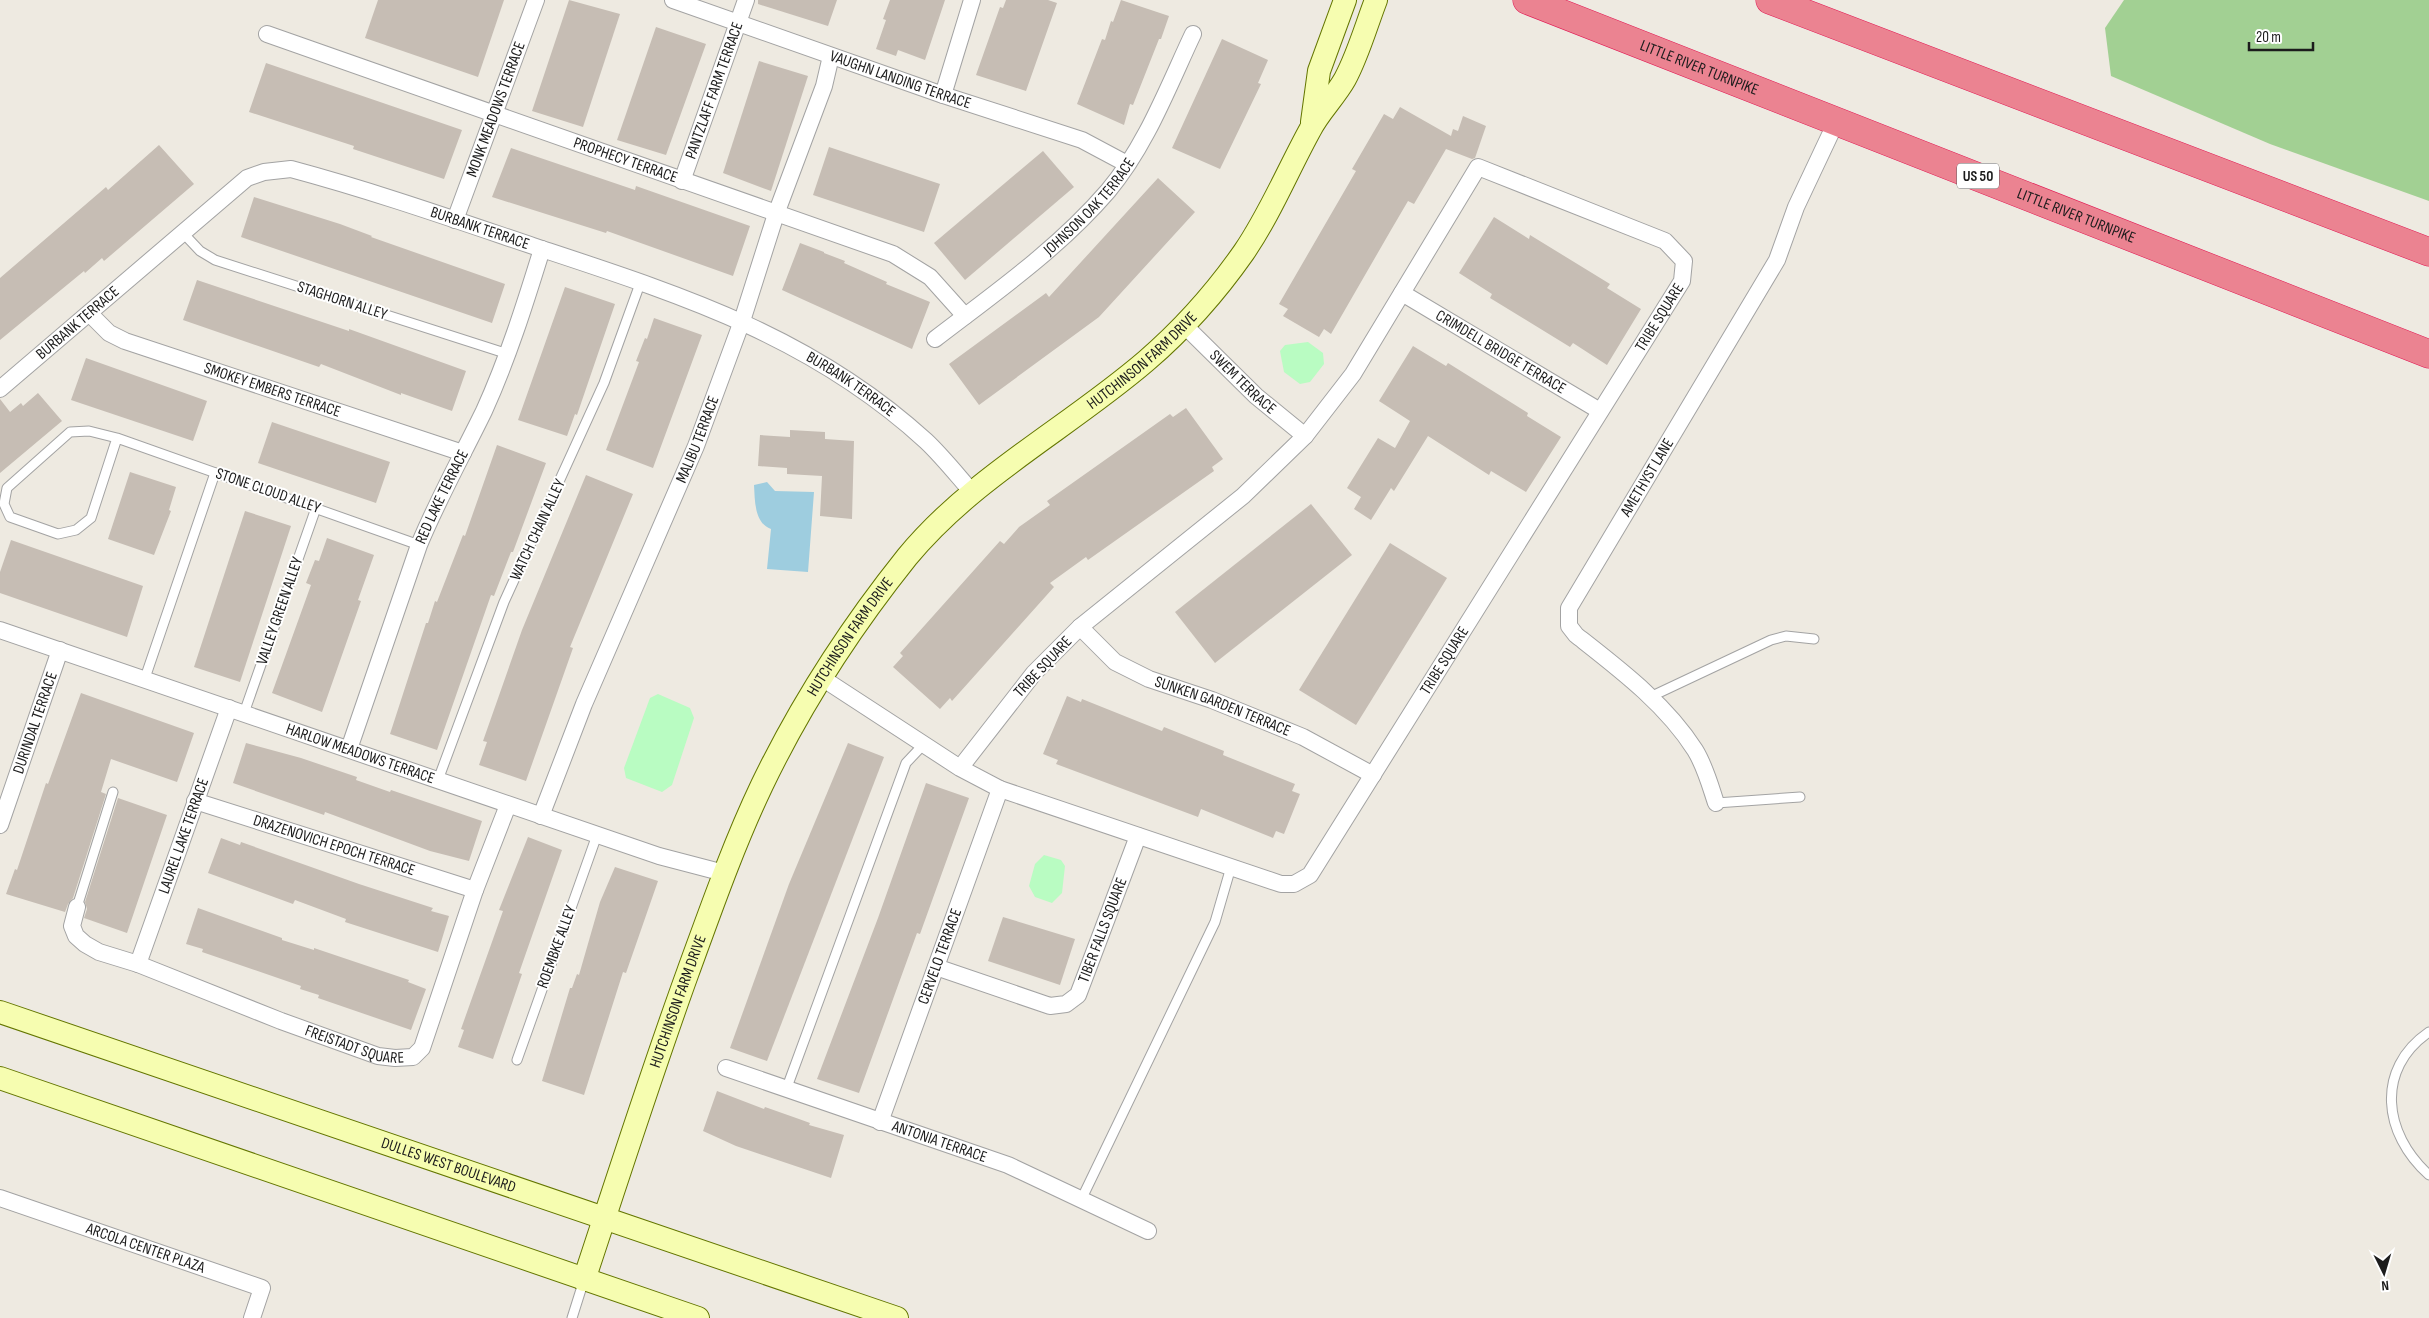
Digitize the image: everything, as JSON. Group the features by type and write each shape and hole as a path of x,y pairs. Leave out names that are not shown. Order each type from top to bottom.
{"highway":[{"name":"LITTLE RIVER TURNPIKE","path":"1527,0 1837,120 2429,354"},
{"path":"1770,0 2429,252"}],"street":[{"name":"MONK MEADOWS TERRACE","path":"455,220 536,0"},
{"name":"VAUGHN LANDING TERRACE","path":"673,0 943,96 1082,140 1127,164"},
{"name":"PANTZLAFF FARM TERRACE","path":"682,181 746,0"},
{"path":"943,96 972,0"},
{"name":"HUTCHINSON FARM DRIVE","path":"1312,126 1319,71 1345,0"},
{"name":"HUTCHINSON FARM DRIVE","path":"584,1280 641,1104 724,873 763,785 822,678 846,639 909,555 972,492 1145,362 1184,325 1244,251 1275,200 1312,126 1345,78 1376,0"},
{"name":"PROPHECY TERRACE","path":"268,34 495,112 682,181 893,254 930,277 965,316"},
{"name":"JOHNSON OAK TERRACE","path":"936,340 1060,240 1108,190 1127,164 1157,109 1193,34"},
{"name":"MALIBU TERRACE","path":"541,816 584,704 696,446 742,320 776,214 824,86 831,56"},
{"name":"AMETHYST LANE","path":"1716,803 1695,750 1650,698 1576,635 1569,626 1569,608 1778,260 1796,207 1837,120"},
{"name":"TRIBE SQUARE","path":"822,678 960,768 1000,789 1281,884 1294,884 1310,875 1373,775 1682,281 1684,261 1665,241 1478,167 1353,374 1305,436 1243,496 1080,627 1034,673 960,768"},
{"name":"BURBANK TERRACE","path":"0,389 184,234 247,178 276,169 291,169 641,281 742,320 817,359 876,400 926,442 972,492"},
{"name":"RED LAKE TERRACE","path":"349,749 419,545 431,515 463,453 508,354 542,249"},
{"name":"CRIMDELL BRIDGE TERRACE","path":"1402,293 1600,411"},
{"name":"SMOKEY EMBERS TERRACE","path":"90,314 109,333 125,341 463,453"},
{"name":"SWEM TERRACE","path":"1184,325 1256,396 1305,436"},
{"name":"SUNKEN GARDEN TERRACE","path":"1080,627 1115,662 1149,679 1212,700 1303,737 1373,775"},
{"name":"HARLOW MEADOWS TERRACE","path":"0,630 145,678 659,856 724,873"},
{"name":"DURINDAL TERRACE","path":"0,826 60,650"},
{"name":"LAUREL LAKE TERRACE","path":"138,964 194,800 237,710"},
{"name":"CERVELO TERRACE","path":"880,1122 1000,789"},
{"name":"DRAZENOVICH EPOCH TERRACE","path":"194,800 475,890"},
{"name":"FREISTADT SQUARE","path":"76,907 72,926 76,936 99,952 138,964 281,1021 378,1056 395,1058 413,1057 422,1048 475,890 508,805"},
{"name":"TIBER FALLS SQUARE","path":"936,968 1050,1006 1066,1004 1078,995 1138,836"},
{"name":"DULLES WEST BOULEVARD","path":"0,1012 897,1318"},
{"name":"ANTONIA TERRACE","path":"726,1068 1008,1166 1082,1198 1148,1231"},
{"path":"0,1078 698,1318"},
{"name":"ARCOLA CENTER PLAZA","path":"0,1198 262,1288 252,1318"}],"lane":[{"name":"STAGHORN ALLEY","path":"184,234 200,250 215,260 508,354"},
{"name":"WATCH CHAIN ALLEY","path":"438,780 504,602 604,383 641,281"},
{"name":"STONE CLOUD ALLEY","path":"117,438 91,518 76,530 58,534 10,517 4,504 7,488 70,432 89,432 117,438 419,545"},
{"path":"145,678 215,473"},
{"name":"VALLEY GREEN ALLEY","path":"237,710 316,508"},
{"path":"1650,698 1771,640 1786,636 1814,640"},
{"path":"786,1090 906,763 923,744"},
{"path":"76,907 113,792"},
{"path":"1716,803 1800,797"},
{"name":"ROEMBKE ALLEY","path":"517,1060 597,835"},
{"path":"1082,1198 1215,922 1230,867"},
{"path":"2429,1032 2406,1053 2394,1074 2391,1094 2392,1116 2398,1132 2417,1164 2429,1175"},
{"path":"572,1318 584,1280"}],"green space":[{"path":"2124,0 2429,0 2429,201 2270,144 2111,76 2105,28"},
{"path":"1308,342 1323,353 1324,364 1310,382 1300,384 1284,372 1280,351 1285,345"},
{"path":"658,694 690,708 694,718 672,785 662,792 626,778 624,768 650,698"},
{"path":"1044,855 1061,860 1065,866 1062,893 1052,903 1035,897 1029,886 1035,864"}],"water":[{"path":"767,482 775,491 814,492 808,572 767,569 771,529 761,522 758,516 754,485"}],"building":[{"path":"378,0 504,0 478,77 365,38"},
{"path":"569,0 620,14 583,127 532,111"},
{"path":"758,0 837,0 828,26 758,4"},
{"path":"890,0 945,0 925,60 898,50 896,56 876,49 886,20 883,19"},
{"path":"1006,0 1048,0 1057,3 1026,91 976,75 1000,7 1003,8"},
{"path":"1121,0 1169,16 1133,105 1130,104 1124,125 1077,104 1102,39 1105,40"},
{"path":"656,27 706,44 666,155 617,140"},
{"path":"1222,39 1268,60 1258,83 1261,84 1220,169 1172,148"},
{"path":"759,61 808,76 771,191 723,173"},
{"path":"266,63 462,130 444,179 353,149 354,146 249,112"},
{"path":"1400,107 1451,136 1453,129 1458,131 1463,116 1486,126 1475,158 1472,159 1446,149 1414,204 1408,201 1331,334 1324,329 1319,337 1283,316 1288,309 1279,304 1356,171 1352,169 1384,114 1393,119"},
{"path":"159,145 194,184 104,261 102,258 85,273 84,271 0,340 0,278 106,187 108,190"},
{"path":"829,147 940,184 924,232 813,195"},
{"path":"511,148 635,190 636,186 750,226 733,276 607,231 606,233 492,197"},
{"path":"1043,151 1074,187 965,280 934,243"},
{"path":"1158,178 1195,212 1099,317 979,405 949,364 1046,293 1049,297"},
{"path":"254,197 340,224 371,237 505,284 492,323 241,237"},
{"path":"1494,217 1529,239 1530,235 1610,284 1607,288 1641,309 1607,365 1573,343 1570,347 1490,298 1492,294 1459,273"},
{"path":"800,243 845,261 844,263 887,282 886,284 930,302 912,349 782,290"},
{"path":"197,280 349,331 349,329 466,371 452,411 401,393 401,395 321,364 319,367 183,320"},
{"path":"565,287 615,304 577,415 575,414 567,436 518,420"},
{"path":"654,318 702,335 653,468 606,450 639,362 636,361 645,338 647,339"},
{"path":"1413,346 1446,366 1448,363 1528,413 1527,416 1561,437 1526,492 1491,471 1489,475 1428,436 1394,491 1391,488 1371,520 1354,509 1361,497 1347,488 1378,438 1395,448 1410,421 1379,401"},
{"path":"86,358 207,401 193,441 71,400"},
{"path":"38,393 62,421 0,473 0,399 10,412 21,403 23,406"},
{"path":"1186,408 1223,459 1212,467 1214,471 1088,560 1086,557 1050,583 1054,587 952,701 950,698 940,709 893,667 903,656 900,653 1000,541 1004,544 1019,527 1050,505 1047,501 1170,414 1173,417"},
{"path":"272,422 390,462 376,503 258,463"},
{"path":"790,430 825,432 825,439 854,441 852,519 820,516 822,476 787,474 787,468 758,466 760,435 790,437"},
{"path":"497,445 546,463 513,552 511,552 494,596 491,595 437,750 390,734 426,623 428,623 435,601 437,602 463,535 465,536"},
{"path":"130,472 176,487 169,510 171,511 154,555 108,539"},
{"path":"586,475 633,494 570,647 573,648 526,781 479,765 487,742 483,741 522,630"},
{"path":"1311,504 1352,555 1215,663 1175,612"},
{"path":"245,511 291,526 240,682 194,667"},
{"path":"327,538 374,555 358,600 361,601 322,712 272,693 311,585 306,583 315,560 319,561"},
{"path":"11,540 143,586 127,637 0,593 0,572"},
{"path":"1390,543 1447,578 1356,725 1299,690"},
{"path":"81,693 194,733 177,782 111,759 101,792 106,794 73,898 65,912 6,894 15,869 17,870 46,783 48,784"},
{"path":"1067,696 1081,702 1082,699 1162,731 1164,727 1224,751 1223,755 1295,784 1292,791 1300,794 1284,834 1276,831 1273,838 1201,809 1198,817 1056,764 1058,760 1043,754"},
{"path":"246,743 301,758 357,777 356,780 390,792 391,790 482,821 469,861 430,851 325,812 324,815 233,783"},
{"path":"848,743 884,757 767,1061 730,1048 789,884"},
{"path":"926,783 969,798 920,934 917,933 859,1093 817,1079 878,918"},
{"path":"118,798 167,815 127,933 84,918 87,909 85,902"},
{"path":"528,837 562,850 519,973 522,974 493,1059 458,1047 464,1030 461,1029 503,911 499,910"},
{"path":"221,838 240,845 241,842 433,908 431,911 449,916 438,952 345,922 346,919 295,900 293,904 208,873"},
{"path":"615,867 658,881 626,973 623,972 584,1095 542,1081 570,988 572,988 577,974 579,975 600,902"},
{"path":"198,908 282,938 282,940 314,950 314,948 409,980 408,982 426,989 411,1030 318,998 319,995 300,989 301,986 202,952 203,949 186,944"},
{"path":"1003,917 1075,939 1060,985 988,961"},
{"path":"717,1091 764,1109 765,1107 810,1123 809,1125 844,1135 831,1178 736,1146 703,1131"}]}
